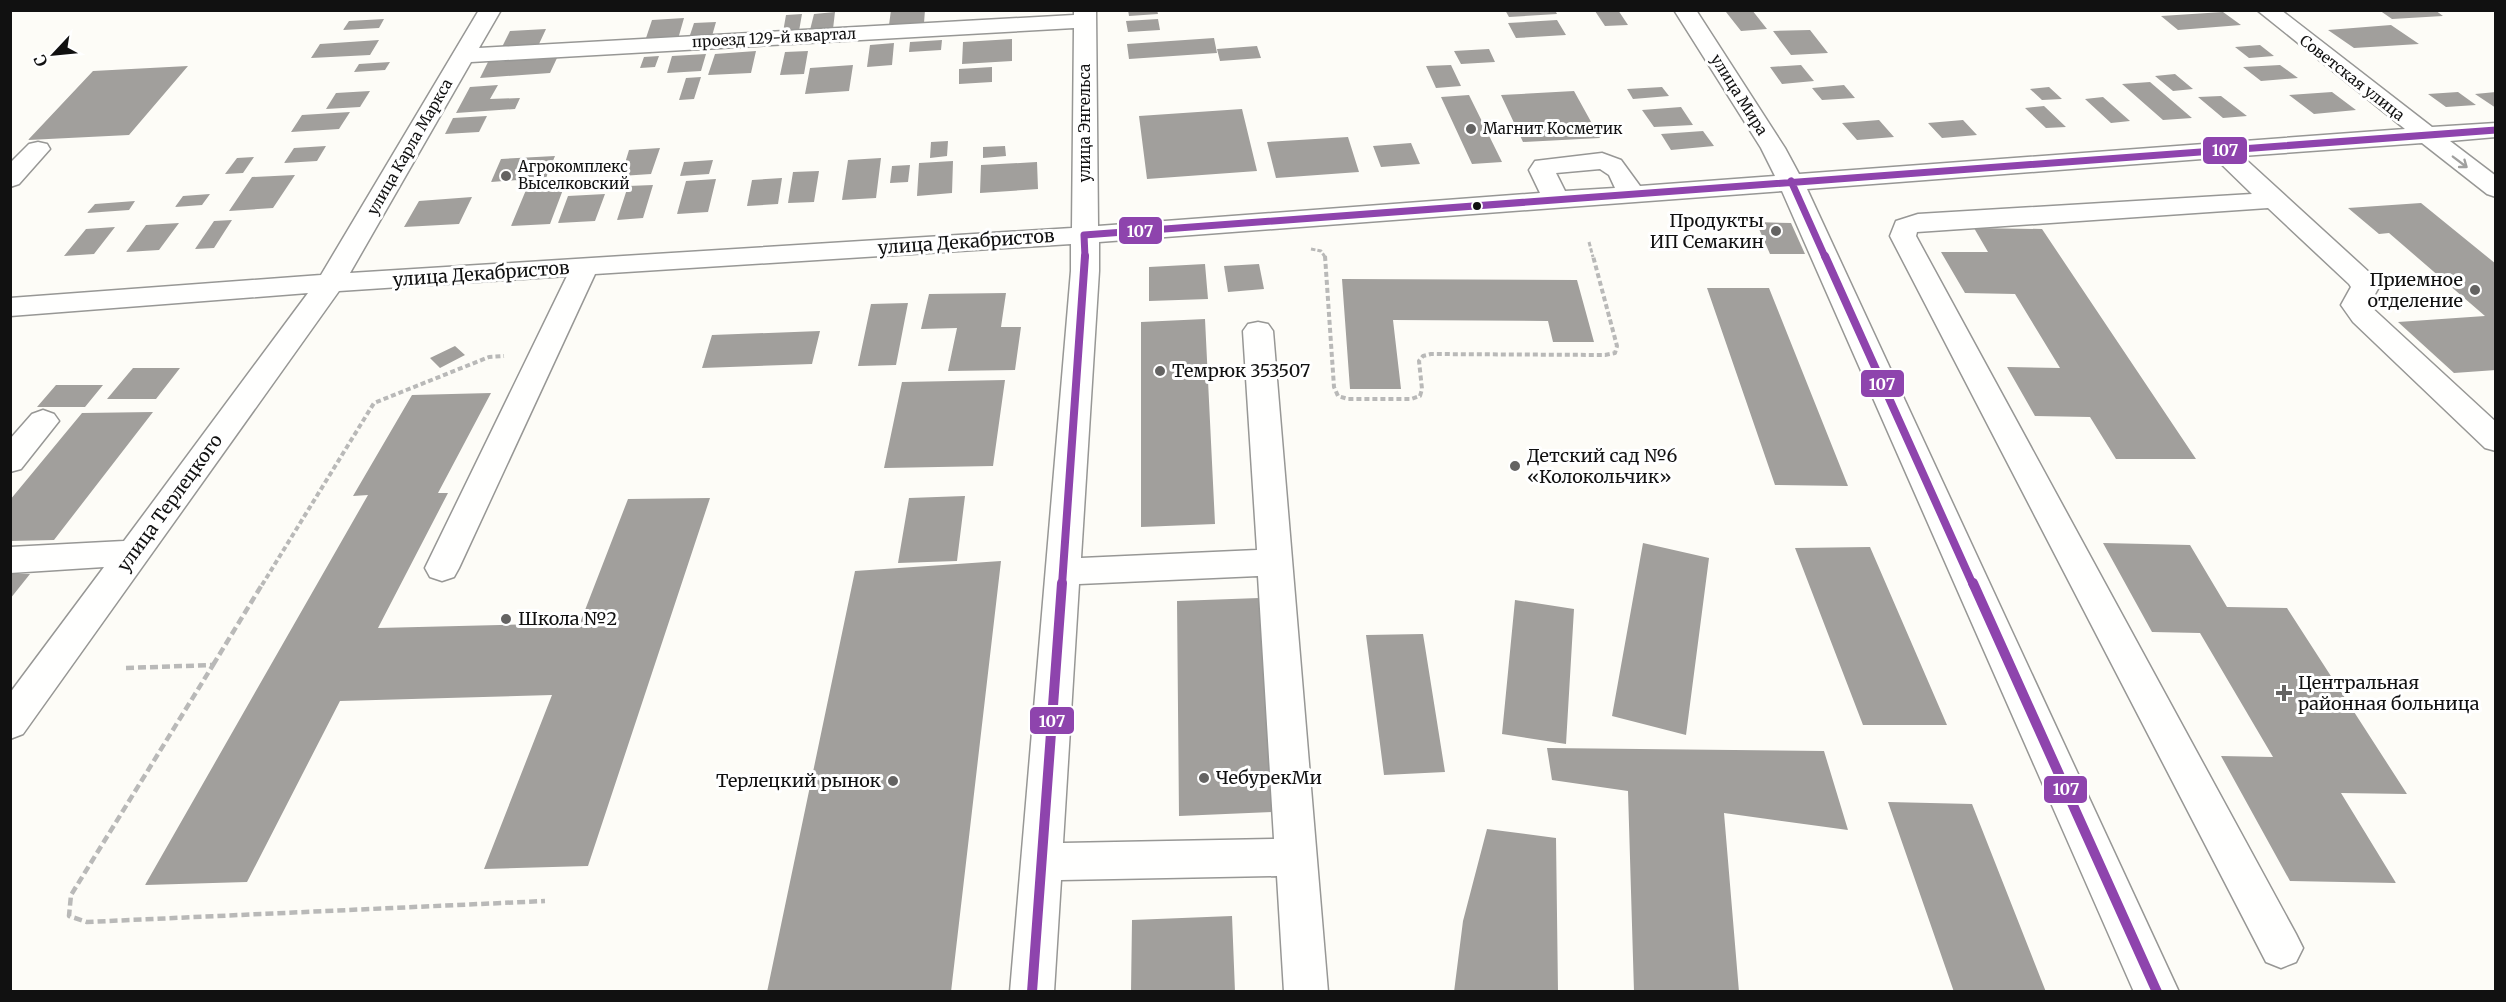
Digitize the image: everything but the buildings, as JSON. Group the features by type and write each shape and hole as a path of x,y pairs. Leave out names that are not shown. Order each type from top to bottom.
{"street":[{"name":"улица Карла Маркса","path":"330,283 490,10"},
{"name":"улица Мира","path":"1685,10 1791,181 2157,992"},
{"name":"Советская улица","path":"2266,10 2496,189"},
{"name":"проезд 129-й квартал","path":"463,56 1085,16"},
{"name":"улица Энгельса","path":"1032,992 1085,271 1085,16"},
{"name":"улица Декабристов","path":"10,307 330,283 1084,235 2496,130"},
{"path":"10,179 38,149"},
{"path":"2220,150 2360,279 2365,287 2355,305 2363,316 2496,440"},
{"path":"1556,199 1542,170 1544,166 1602,161 1610,163 1616,167 1630,193"},
{"path":"2275,200 1918,222 1905,227 1904,236 2281,948"},
{"path":"442,568 585,267"},
{"name":"улица Терлецкого","path":"10,723 330,283"},
{"path":"1258,332 1306,992"},
{"path":"10,461 43,421"},
{"path":"10,560 134,553"},
{"path":"1063,572 1274,562"},
{"path":"1041,862 1296,856"}],"path":[{"path":"1304,249 1321,251 1325,256 1334,387 1338,396 1348,399 1411,399 1419,396 1422,389 1419,361 1423,356 1431,354 1605,355 1615,353 1617,346 1589,242"},
{"path":"544,901 87,922 69,916 71,895 374,403 489,357 545,353"},
{"path":"126,668 213,664"}],"transit line":[{"name":"107","path":"1032,992 1085,271 1084,235 2496,130"},
{"name":"107","path":"1791,181 2157,992"}],"place":[{"name":"Магнит Косметик","path":"1471,129"},
{"name":"Агрокомплекс Выселковский","path":"506,176"},
{"name":"Продукты ИП Семакин","path":"1776,231"},
{"name":"Приемное отделение","path":"2475,290"},
{"name":"Темрюк 353507","path":"1160,371"},
{"name":"Детский сад №6 «Колокольчик»","path":"1515,466"},
{"name":"Школа №2","path":"506,619"},
{"name":"Центральная районная больница","path":"2284,693"},
{"name":"ЧебурекМи","path":"1204,778"},
{"name":"Терлецкий рынок","path":"893,781"}]}
